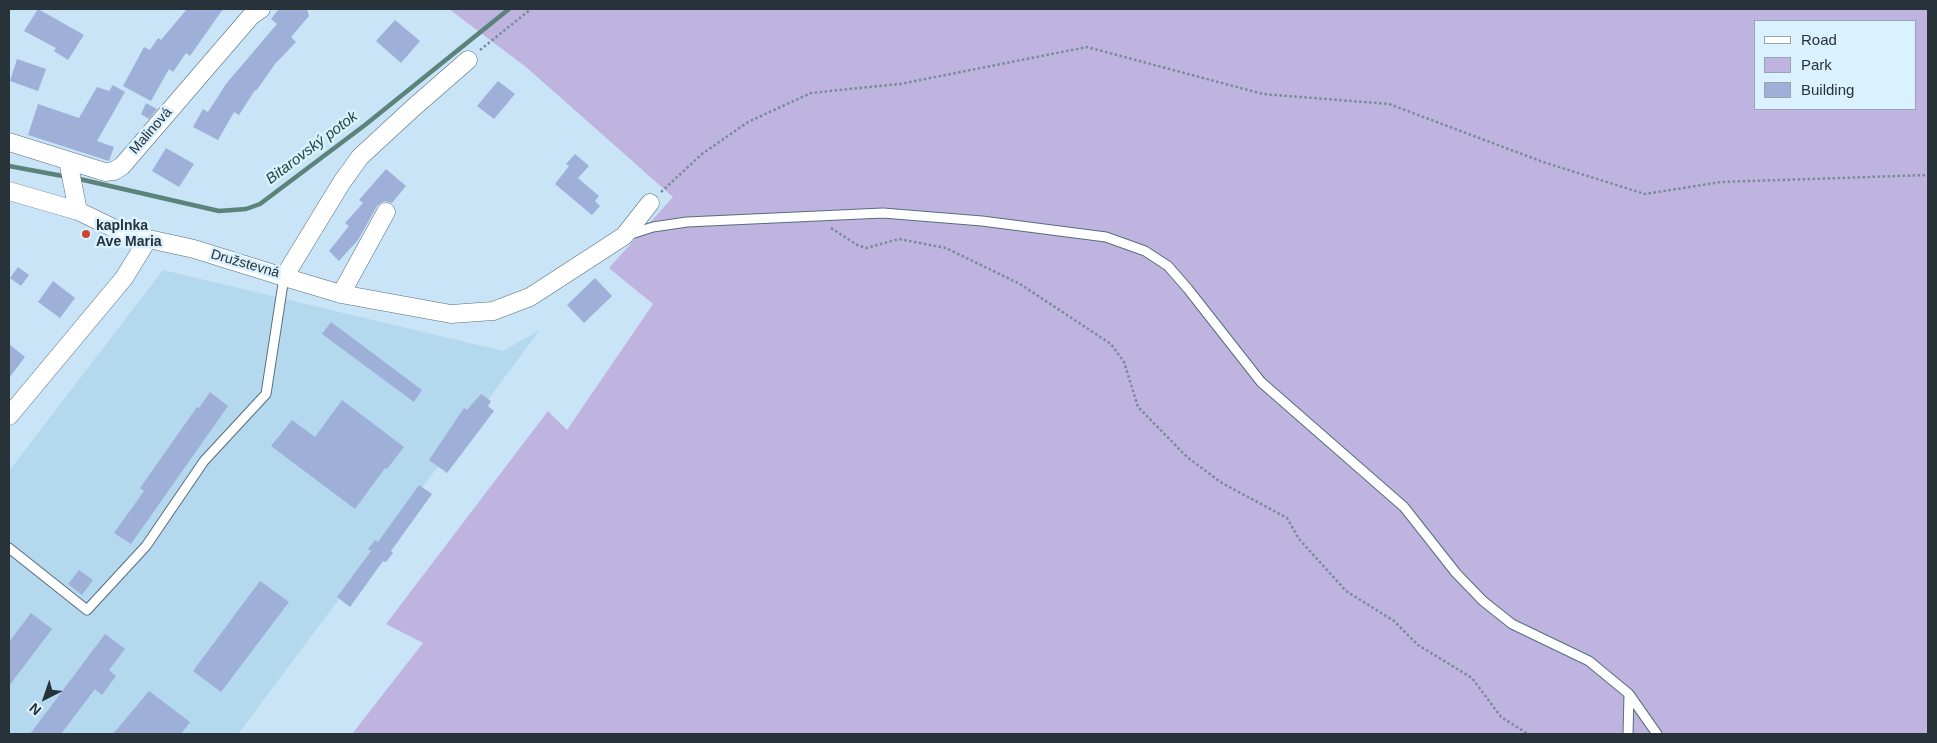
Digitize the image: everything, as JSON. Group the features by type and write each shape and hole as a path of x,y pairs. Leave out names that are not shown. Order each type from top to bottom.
{"street":[{"name":"Malinová","path":"9,142 70,169 114,172 122,166 251,16 261,9"},
{"name":"Družstevná","path":"9,191 77,206 126,234 194,249 284,277 342,182 360,157 412,108 468,60"},
{"path":"70,169 77,206"},
{"path":"284,277 341,294 451,314 493,310 530,297 624,236 650,203"},
{"path":"341,294 386,212"},
{"path":"9,416 124,278 148,239"}],"lane":[{"path":"624,236 653,227 687,222 883,213 982,221 1106,237 1145,251 1168,266 1261,382 1404,507 1456,573 1483,601 1512,624 1588,661 1630,694 1657,734"},
{"path":"9,548 88,610 146,546 204,461 266,394 284,277"},
{"path":"1628,734 1630,694"}],"path":[{"path":"468,60 531,9"},
{"path":"650,203 702,154 748,122 811,92 900,84 1086,47 1263,94 1389,104 1543,162 1645,194 1721,182 1928,175"},
{"path":"813,216 857,245 866,248 899,239 946,248 1020,284 1111,344 1124,362 1132,393 1138,407 1187,457 1222,483 1287,518 1299,539 1346,591 1394,621 1418,645 1472,678 1501,717 1528,734"}],"shaded area":[{"path":"163,270 503,351 540,330 238,734 9,734 9,471"}],"green space":[{"path":"449,9 1928,9 1928,734 352,734 423,643 386,624 548,411 567,430 653,304 609,268 673,197 526,67"}],"building":[{"path":"38,9 84,35 68,60 54,51 56,48 24,31"},
{"path":"187,9 223,9 190,56 186,53 173,72 169,69 151,101 123,86 144,47 150,50 158,38 161,40"},
{"path":"279,9 307,9 309,16 291,37 296,42 275,64 239,115 234,112 218,140 193,127 203,109 208,112 226,84 277,24 271,19"},
{"path":"395,20 420,41 401,63 376,41"},
{"path":"17,59 46,69 38,91 10,81"},
{"path":"498,81 515,94 494,119 477,106"},
{"path":"113,85 125,92 97,141 114,147 109,161 28,135 38,104 79,118 97,87 109,91"},
{"path":"146,103 157,109 149,119 141,114"},
{"path":"166,148 194,164 179,187 152,171"},
{"path":"575,154 589,166 578,178 599,196 595,201 600,206 592,215 555,184 569,166 566,164"},
{"path":"386,169 406,186 392,203 385,201 377,206 358,240 339,261 329,251 349,226 345,223 363,203 359,200"},
{"path":"18,267 29,275 21,286 10,278"},
{"path":"595,278 612,296 584,323 567,305"},
{"path":"53,281 75,298 60,318 38,302"},
{"path":"331,322 422,390 414,402 322,334"},
{"path":"9,344 25,357 9,378"},
{"path":"210,392 228,406 131,544 114,533 144,491 140,488 197,407 199,408"},
{"path":"481,394 491,401 488,406 494,411 447,473 429,460 464,408 467,410"},
{"path":"342,400 404,447 387,469 385,468 355,509 271,446 292,420 315,437"},
{"path":"419,485 432,494 391,551 393,553 386,562 383,561 350,607 337,597 371,551 368,549 375,540 378,542"},
{"path":"79,570 93,580 82,595 68,584"},
{"path":"260,581 289,602 221,692 193,671"},
{"path":"31,613 52,629 9,686 9,642"},
{"path":"105,634 125,649 109,670 116,676 102,695 95,689 61,734 30,734"},
{"path":"149,691 190,722 181,734 113,734"}],"waterway":[{"name":"Bitarovský potok","path":"75,178 219,211 246,209 260,204 365,125 509,9"},
{"name":"Bitarovský potok","path":"9,166 68,177"}],"place":[{"name":"kaplnka Ave Maria","path":"86,234"}]}
